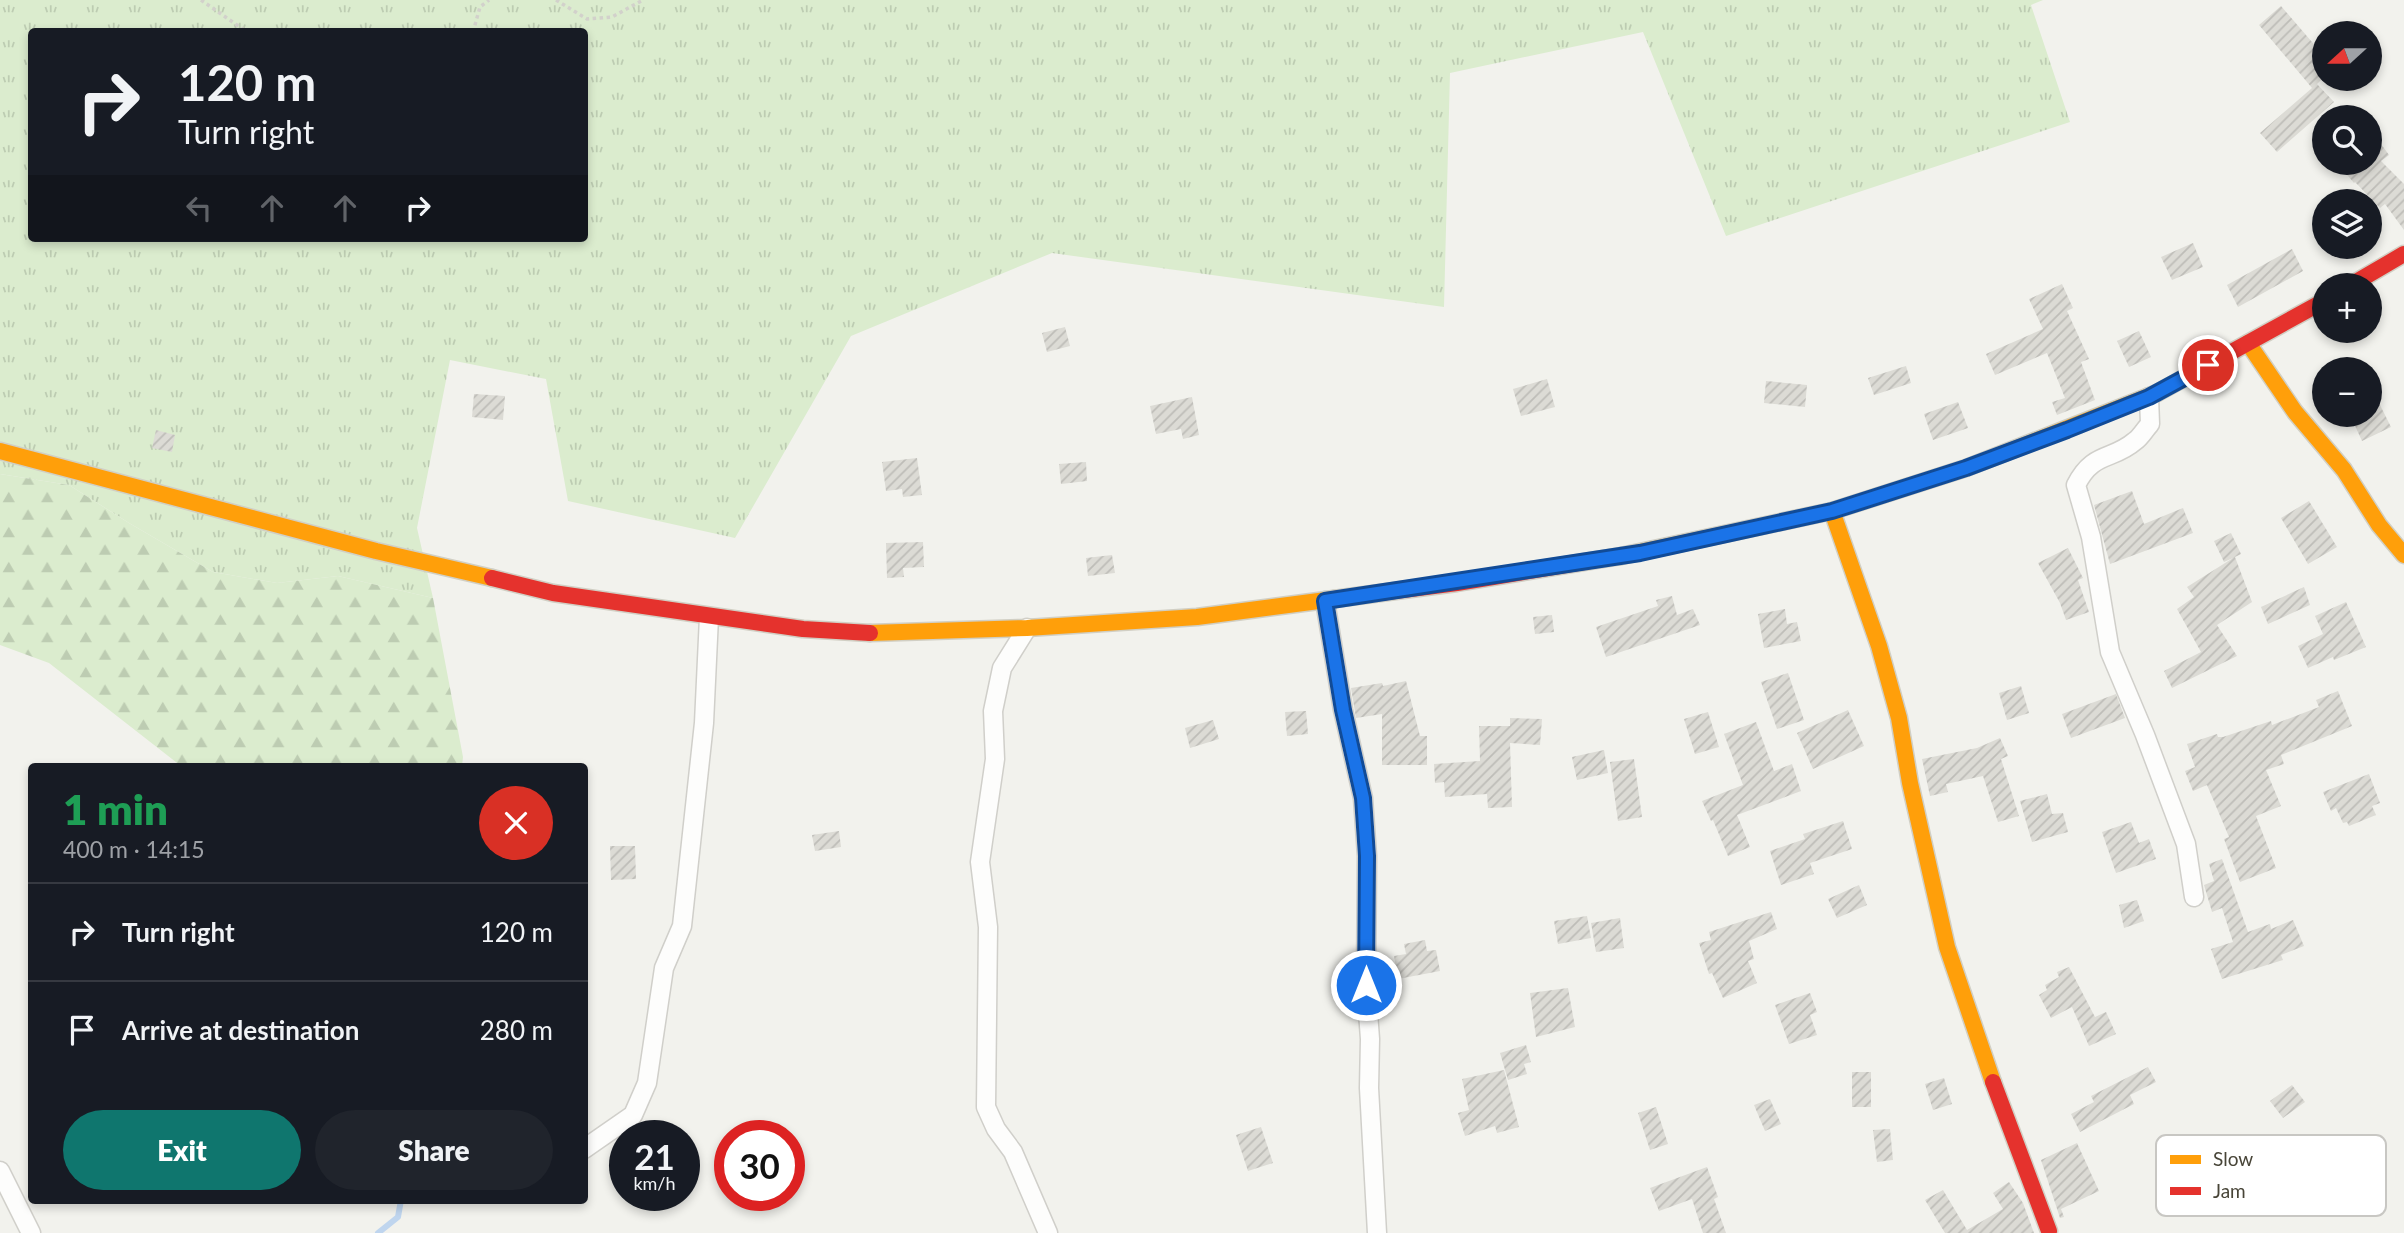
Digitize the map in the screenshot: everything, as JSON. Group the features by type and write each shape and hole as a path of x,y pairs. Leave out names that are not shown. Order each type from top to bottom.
{"main road":[{"path":"2372,273 2404,254"},
{"path":"0,450 390,555 553,593 803,629 870,633 1027,628 1197,617 1325,601 1640,553 1832,511 1966,468 2149,397 2312,308"},
{"path":"2248,343 2295,412 2344,470 2379,525 2404,555"},
{"path":"1832,511 1879,646 1899,718 1910,783 1947,947 1990,1074 2049,1231"}],"street":[{"path":"2149,397 2150,424 2134,442 2083,471 2076,485 2091,537 2109,652 2145,736 2186,844 2194,897"},
{"path":"1325,601 1343,710 1363,798 1367,856 1366,985 1370,1039 1369,1088 1377,1233"},
{"path":"588,1146 633,1115 647,1083 664,968 682,926 704,723 709,617"},
{"path":"1027,628 1002,668 993,711 995,759 980,862 988,928 986,1107 996,1129 1013,1152 1048,1233"},
{"path":"0,1171 30,1233"}],"path":[{"path":"201,0 241,28"},
{"path":"473,28 480,7 489,0"},
{"path":"556,0 587,19 612,17 643,0"}],"green space":[{"path":"0,0 2043,0 2031,5 2070,122 1726,236 1643,32 1450,73 1444,307 1052,253 851,336 735,538 568,501 546,379 450,360 417,528 433,598 338,576 277,583 213,572 69,485 0,474"},
{"path":"0,474 69,485 213,572 277,583 338,576 433,598 462,763 177,763 49,663 0,645"}],"building":[{"path":"2281,6 2312,42 2312,88 2259,25"},
{"path":"2312,88 2312,91 2324,91 2334,102 2331,105 2312,105 2312,121 2277,152 2260,133"},
{"path":"2382,145 2389,155 2382,160"},
{"path":"2382,162 2404,184 2404,230 2385,204 2382,206 2382,189 2362,189 2347,175 2382,175"},
{"path":"2193,243 2203,267 2172,280 2161,257"},
{"path":"2292,249 2303,271 2238,307 2227,285"},
{"path":"2062,284 2073,308 2067,311 2089,359 2081,362 2095,400 2057,415 2052,402 2065,398 2047,353 1995,375 1986,354 2043,329 2029,299"},
{"path":"1065,327 1070,346 1047,352 1042,333"},
{"path":"2139,331 2151,357 2129,367 2117,341"},
{"path":"1906,366 1911,383 1874,395 1868,378"},
{"path":"1547,379 1555,407 1521,416 1513,389"},
{"path":"1766,381 1807,385 1805,407 1764,403"},
{"path":"474,394 505,396 503,420 472,417"},
{"path":"1192,397 1199,435 1183,439 1181,429 1156,434 1150,406"},
{"path":"1958,402 1968,428 1933,440 1924,414"},
{"path":"2382,409 2391,427 2362,441 2356,427 2382,427"},
{"path":"156,430 175,435 172,452 152,448"},
{"path":"917,458 922,495 903,497 902,489 886,491 882,462"},
{"path":"1086,462 1087,481 1061,484 1059,464"},
{"path":"2132,491 2144,524 2183,508 2193,533 2110,564 2094,505"},
{"path":"2309,501 2337,547 2308,564 2281,518"},
{"path":"2231,533 2241,554 2235,557 2252,602 2217,625 2237,656 2172,688 2164,671 2201,652 2177,609 2194,597 2187,587 2233,558 2224,562 2214,541"},
{"path":"923,542 924,567 903,568 904,577 887,578 886,543"},
{"path":"2068,548 2083,578 2078,580 2089,612 2066,620 2060,603 2038,563"},
{"path":"1112,555 1115,573 1088,576 1086,558"},
{"path":"2304,587 2310,605 2268,624 2261,607"},
{"path":"1672,596 1677,615 1693,609 1700,625 1606,657 1596,627 1658,606 1656,600"},
{"path":"2346,602 2366,647 2308,668 2298,646 2323,634 2315,616"},
{"path":"1785,609 1787,624 1797,622 1801,641 1764,648 1758,614"},
{"path":"1552,615 1554,632 1535,634 1533,617"},
{"path":"1788,673 1804,720 1777,729 1761,682"},
{"path":"1406,681 1420,736 1427,736 1427,765 1382,765 1382,714 1356,718 1351,688"},
{"path":"2021,686 2029,713 2007,720 1999,693"},
{"path":"2338,691 2352,726 2281,755 2284,764 2266,770 2281,806 2256,816 2276,868 2240,882 2224,839 2229,837 2207,785 2193,791 2185,771 2195,767 2187,744 2217,734 2218,737 2223,737 2271,721 2272,725 2319,707 2316,700"},
{"path":"2116,694 2125,718 2071,738 2062,714"},
{"path":"1848,710 1864,746 1813,769 1797,733"},
{"path":"1306,711 1308,734 1287,736 1285,712"},
{"path":"1708,712 1719,747 1695,754 1684,719"},
{"path":"1510,718 1542,719 1540,745 1510,743 1512,807 1488,808 1487,794 1445,797 1444,782 1435,783 1434,764 1480,761 1479,726 1510,726"},
{"path":"1213,720 1219,739 1190,748 1185,728"},
{"path":"1756,722 1774,771 1792,764 1801,791 1737,815 1750,847 1728,856 1702,801 1743,785 1724,734"},
{"path":"2000,738 2008,756 2001,759 2019,816 1998,822 1983,776 1946,784 1948,792 1930,796 1922,759 1977,748"},
{"path":"1604,750 1608,773 1577,780 1572,757"},
{"path":"1634,759 1642,817 1618,821 1610,762"},
{"path":"2369,774 2380,803 2372,806 2376,815 2349,826 2347,822 2343,823 2336,808 2331,811 2323,792"},
{"path":"2047,794 2052,814 2063,813 2068,832 2032,842 2020,801"},
{"path":"1843,821 1852,849 1810,863 1814,874 1781,885 1770,851 1805,839 1803,834"},
{"path":"2131,822 2139,843 2149,839 2156,859 2116,873 2102,832"},
{"path":"839,831 841,847 815,851 812,835"},
{"path":"610,846 635,846 636,879 611,880"},
{"path":"2222,859 2248,932 2270,924 2271,929 2293,920 2304,946 2281,955 2283,960 2222,979 2211,949 2233,942 2222,908 2212,912 2204,885 2214,881 2209,864"},
{"path":"1859,885 1867,905 1837,918 1828,899"},
{"path":"2137,900 2144,921 2124,928 2119,905"},
{"path":"1771,912 1777,929 1749,941 1754,959 1748,961 1757,983 1723,998 1712,973 1709,974 1699,943 1711,940 1709,932"},
{"path":"1587,916 1591,938 1558,944 1554,921"},
{"path":"1620,918 1624,948 1596,952 1591,923"},
{"path":"1425,940 1427,951 1436,950 1440,971 1398,979 1394,956 1406,954 1404,944"},
{"path":"2069,967 2095,1017 2106,1012 2116,1034 2089,1046 2072,1007 2051,1018 2039,995 2047,990 2045,985 2059,977 2057,972"},
{"path":"1568,988 1575,1027 1536,1037 1530,993"},
{"path":"1810,993 1817,1012 1810,1015 1817,1035 1789,1044 1775,1005"},
{"path":"1526,1045 1531,1062 1524,1064 1527,1074 1508,1080 1500,1053"},
{"path":"2148,1067 2156,1082 2130,1095 2134,1104 2080,1132 2071,1114 2094,1102 2091,1096"},
{"path":"1504,1070 1519,1127 1497,1133 1495,1126 1465,1136 1458,1113 1469,1110 1462,1079"},
{"path":"1852,1072 1871,1072 1871,1107 1852,1107"},
{"path":"1944,1078 1952,1104 1933,1110 1925,1084"},
{"path":"2292,1085 2305,1102 2283,1118 2270,1101"},
{"path":"1770,1099 1781,1124 1765,1131 1754,1105"},
{"path":"1656,1107 1668,1144 1650,1150 1638,1113"},
{"path":"1261,1127 1273,1163 1248,1171 1236,1135"},
{"path":"1890,1129 1893,1160 1877,1162 1873,1130"},
{"path":"2077,1143 2099,1191 2061,1209 2064,1217 2060,1218 2041,1160"},
{"path":"1707,1167 1718,1197 1714,1199 1726,1233 1703,1233 1692,1199 1659,1211 1650,1188"},
{"path":"2009,1182 2023,1203 2034,1233 1945,1233 1925,1200 1943,1190 1967,1230 2003,1209 1993,1193"}],"waterway":[{"path":"378,1233 398,1217 400,1204"}],"traffic: slow":[{"path":"2248,343 2295,412 2344,470 2379,525 2404,555"},
{"path":"1621,556 1832,511 1966,468 2157,393"},
{"path":"0,451 376,551 492,578"},
{"path":"1832,511 1879,646 1899,718 1910,783 1947,947 1993,1082"},
{"path":"870,633 1027,628 1197,617 1334,599"}],"traffic: jam":[{"path":"2372,273 2404,254"},
{"path":"2157,393 2312,308"},
{"path":"1334,599 1457,583 1621,556"},
{"path":"492,578 553,593 803,629 870,633"},
{"path":"1993,1082 2049,1231"}],"route":[{"path":"1366,985 1367,856 1363,798 1343,710 1325,601 1640,553 1832,511 1966,468 2067,430 2149,397 2208,365"}]}
